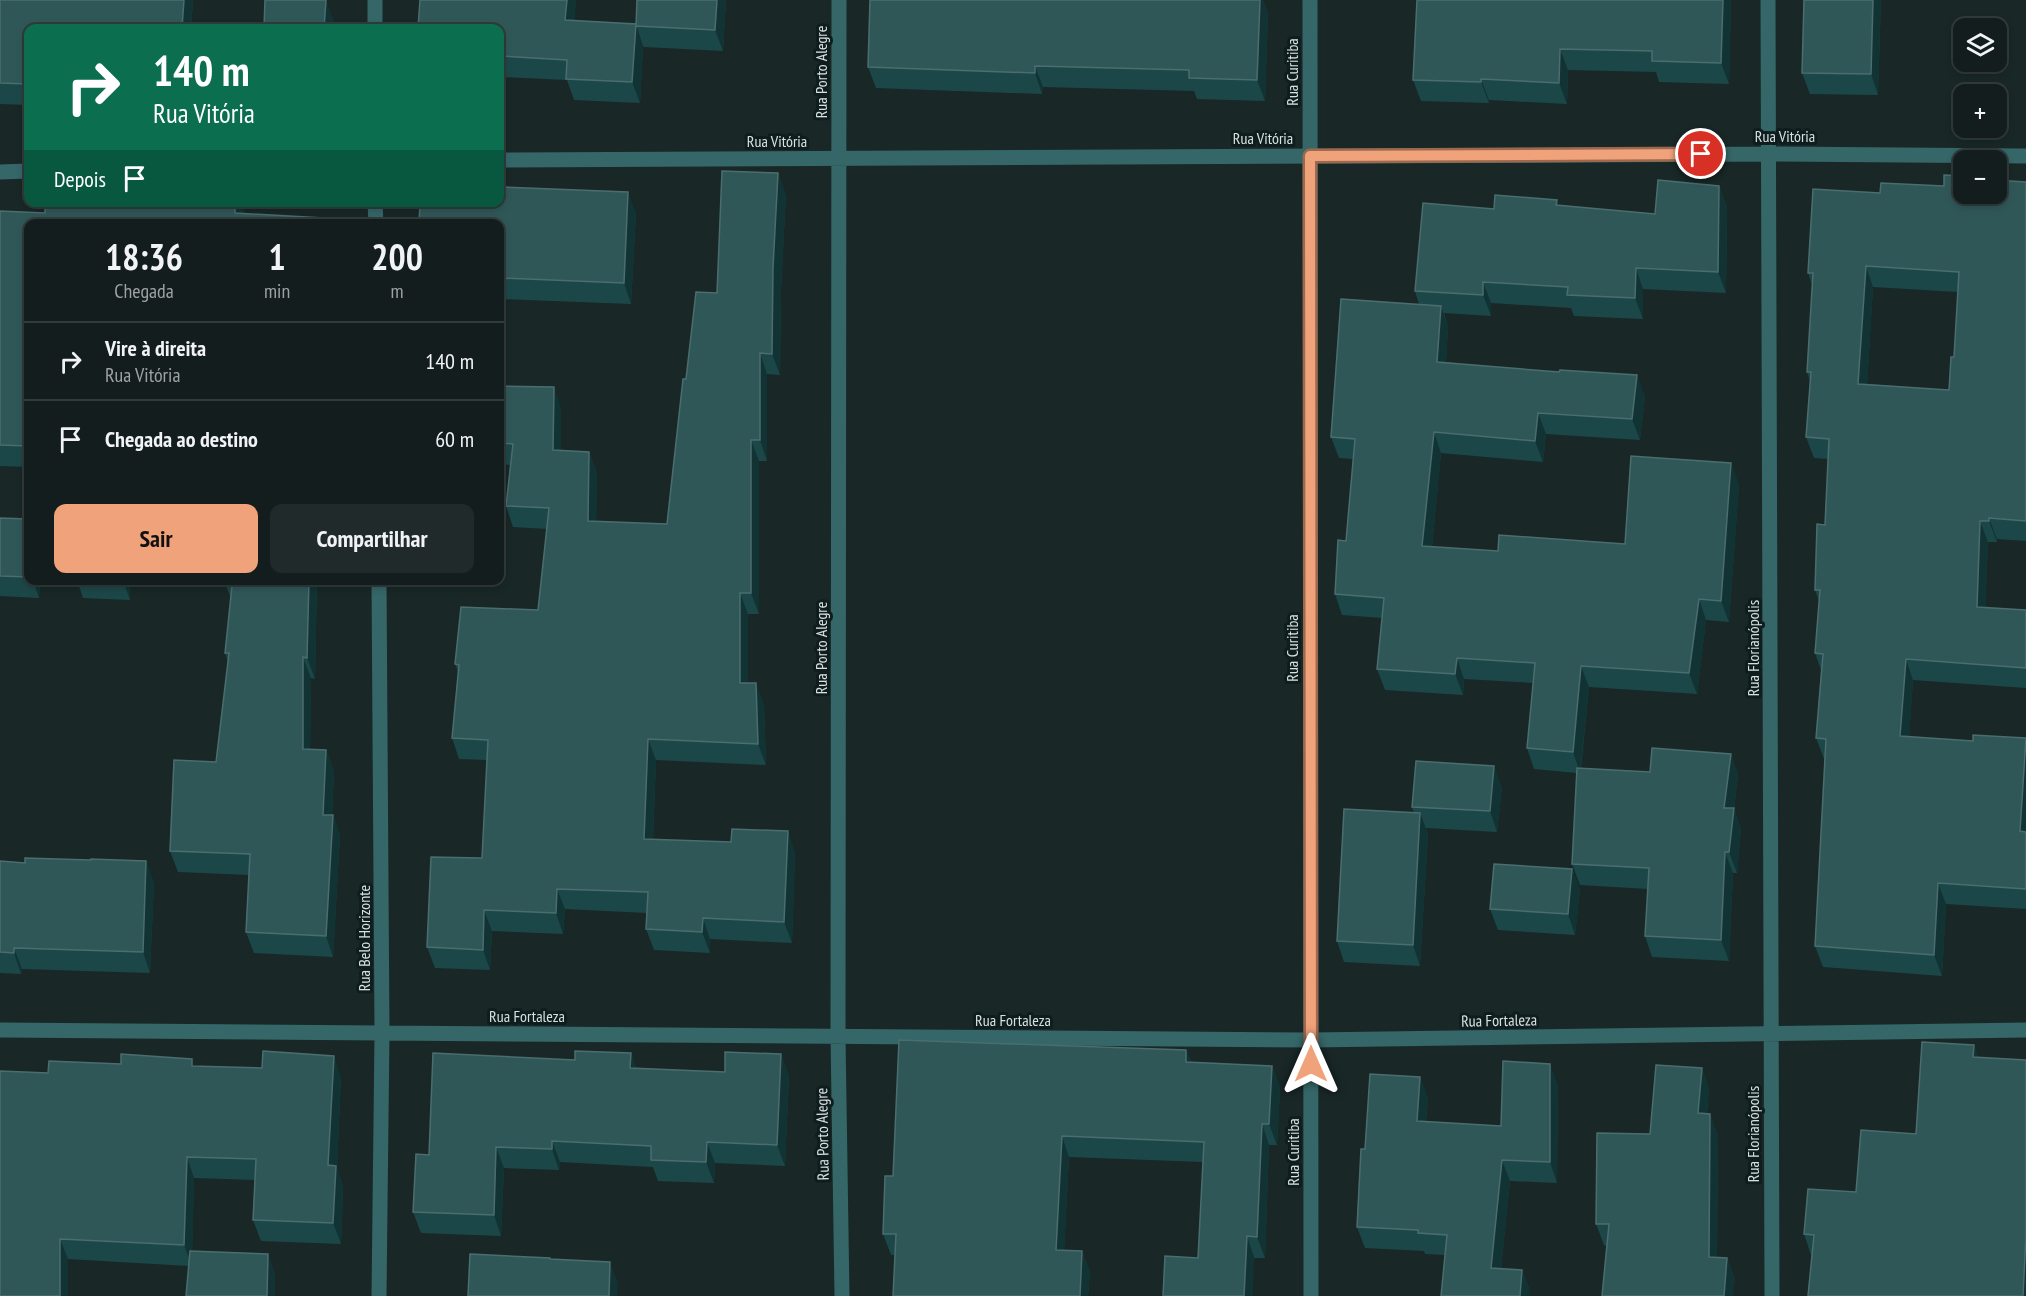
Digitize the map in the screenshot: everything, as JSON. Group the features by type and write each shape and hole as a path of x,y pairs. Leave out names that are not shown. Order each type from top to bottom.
{"street":[{"path":"375,0 375,24"},
{"name":"Rua Porto Alegre","path":"839,0 838,1036 842,1296"},
{"name":"Rua Curitiba","path":"1310,0 1311,1296"},
{"name":"Rua Florianópolis","path":"1768,0 1772,1296"},
{"name":"Rua Vitória","path":"504,160 1770,154 2026,156"},
{"path":"0,172 24,171"},
{"name":"Rua Belo Horizonte","path":"379,585 382,1034 380,1296"},
{"name":"Rua Fortaleza","path":"0,1030 1311,1040 2026,1030"}],"building":[{"path":"0,0 184,0 182,24 24,24 24,84 0,83"},
{"path":"265,0 326,0 324,24 264,24"},
{"path":"420,0 567,0 565,20 636,24 632,82 566,79 567,60 504,56 504,24 418,24"},
{"path":"637,0 717,0 715,30 636,26"},
{"path":"870,0 1260,0 1257,80 1189,78 1189,70 1035,66 1035,73 868,67"},
{"path":"1417,0 1723,0 1721,63 1652,61 1652,51 1560,49 1559,83 1481,79 1481,82 1413,80"},
{"path":"1804,0 1873,0 1871,74 1802,73"},
{"path":"722,171 778,173 773,268 772,354 760,353 760,440 751,440 751,593 740,593 740,683 756,683 758,744 648,739 644,839 731,842 732,829 788,831 784,922 703,918 702,932 646,929 648,892 557,889 556,913 484,910 483,950 427,947 431,857 482,858 488,740 452,738 459,665 455,664 461,607 538,610 549,508 506,506 513,444 504,443 504,386 554,387 553,450 589,452 588,521 667,524 683,379 686,379 696,292 717,293"},
{"path":"1944,175 1953,175 1953,204 2007,204 2007,181 2026,182 2026,521 1989,518 1989,521 1980,521 1977,607 2026,610 2026,668 1906,659 1900,736 1973,741 1973,735 2026,738 2020,831 2026,832 2026,889 1938,883 1934,955 1815,946 1826,739 1816,738 1823,654 1815,653 1820,590 1815,590 1817,524 1825,525 1829,439 1806,437 1811,372 1807,372 1813,273 1808,273 1813,189 1880,193 1881,183 1944,186","holes":["1866,266 1959,272 1954,357 1951,357 1949,390 1858,384"]},
{"path":"1658,180 1719,186 1718,272 1636,268 1635,298 1567,295 1568,287 1483,282 1483,295 1415,291 1423,203 1494,209 1495,195 1557,200 1556,205 1655,214"},
{"path":"504,187 628,192 624,283 504,278 504,219 419,219 420,207 504,207"},
{"path":"45,207 235,207 235,213 324,219 24,219 24,446 0,445 0,211 45,213"},
{"path":"1341,299 1441,306 1437,362 1559,372 1560,370 1637,375 1632,419 1538,413 1535,441 1434,432 1422,546 1498,551 1499,535 1625,544 1631,456 1731,463 1721,601 1699,599 1689,673 1581,666 1573,752 1527,748 1535,663 1457,658 1455,674 1377,669 1384,598 1335,594 1338,540 1346,541 1355,439 1331,437"},
{"path":"0,518 24,519 24,577 0,576"},
{"path":"309,585 307,658 303,657 303,749 326,750 323,815 333,815 326,936 246,932 250,854 170,851 174,760 216,762 229,653 225,653 232,586 226,586"},
{"path":"1652,748 1731,754 1724,808 1734,808 1729,852 1725,852 1721,940 1645,936 1649,868 1572,864 1577,768 1650,772"},
{"path":"1416,761 1494,766 1490,811 1412,807"},
{"path":"1344,809 1420,813 1413,945 1337,941"},
{"path":"25,858 146,861 143,952 14,948 14,953 0,952 0,861 25,863"},
{"path":"1494,864 1572,869 1568,914 1490,909"},
{"path":"899,1040 1186,1050 1186,1062 1272,1066 1269,1124 1262,1124 1257,1237 1247,1236 1244,1296 1163,1296 1165,1256 1198,1258 1204,1142 1062,1136 1056,1250 1082,1251 1080,1296 893,1296 896,1234 883,1234 885,1176 893,1176"},
{"path":"1922,1042 1974,1045 1973,1057 2026,1060 2026,1235 2023,1296 1808,1296 1814,1235 1804,1234 1808,1189 1856,1192 1861,1130 1916,1134"},
{"path":"263,1051 334,1056 328,1165 336,1166 333,1223 253,1220 256,1159 187,1157 184,1245 60,1239 60,1296 0,1296 0,1071 48,1073 49,1061 121,1064 121,1054 192,1059 192,1066 262,1068"},
{"path":"575,1051 631,1053 630,1068 725,1072 725,1052 781,1054 777,1145 707,1142 706,1162 651,1160 651,1146 552,1141 552,1149 496,1147 494,1215 413,1212 416,1154 429,1155 433,1053 575,1060"},
{"path":"1503,1061 1550,1064 1550,1162 1502,1160 1491,1268 1522,1270 1520,1296 1441,1296 1447,1235 1418,1233 1418,1230 1357,1227 1361,1149 1365,1149 1370,1074 1420,1077 1417,1121 1501,1126"},
{"path":"1656,1065 1702,1068 1698,1113 1710,1114 1709,1257 1727,1258 1724,1296 1602,1296 1609,1224 1596,1224 1597,1133 1650,1134"},
{"path":"190,1251 268,1254 267,1296 186,1296"},
{"path":"470,1254 610,1262 609,1296 468,1296"}],"route":[{"path":"1311,1064 1310,156 1701,154"}]}
